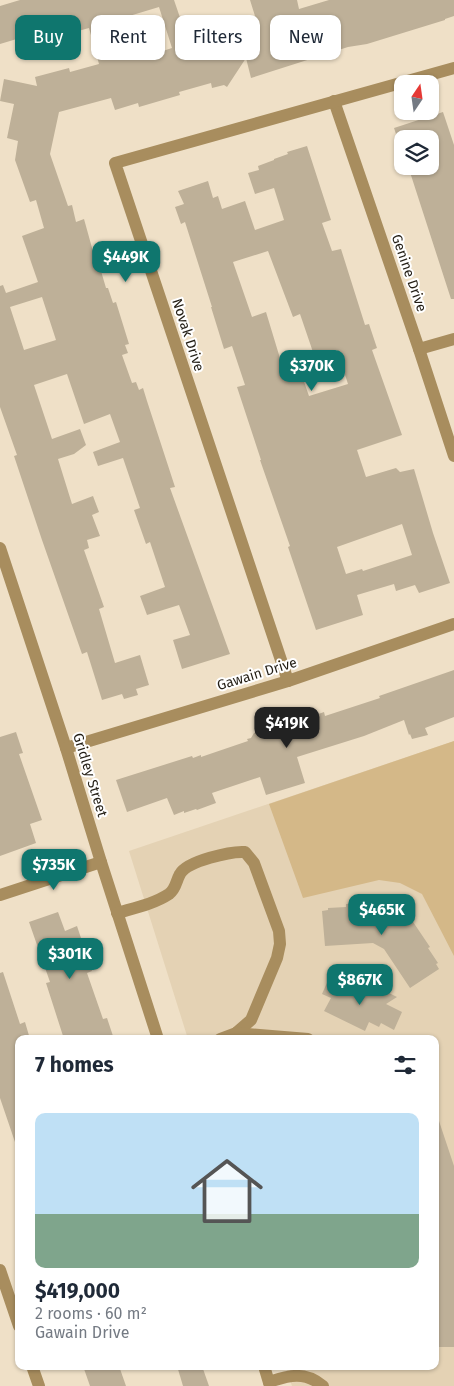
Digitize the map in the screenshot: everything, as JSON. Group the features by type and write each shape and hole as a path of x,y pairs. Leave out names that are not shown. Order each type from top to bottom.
{"street":[{"name":"Novak Drive","path":"288,680 115,163 454,68"},
{"name":"Genine Drive","path":"334,101 420,349 454,456"},
{"path":"420,349 454,339"},
{"name":"Gridley Street","path":"0,548 66,748 157,1035"},
{"name":"Gawain Drive","path":"66,748 288,680 454,624"},
{"path":"117,914 163,898 172,892 180,873 188,866 235,851 245,852 254,863 279,931 280,944 277,958 251,1020 236,1033 231,1035"},
{"path":"0,895 101,862"},
{"path":"236,1033 260,1035"},
{"path":"0,1270 15,1314"},
{"path":"33,1370 39,1386"},
{"path":"265,1370 270,1384 293,1375 312,1379 323,1386"}],"shaded area":[{"path":"454,741 454,1386 292,1386 286,1370 439,1370 439,1035 187,1035 129,851"},
{"path":"454,741 454,956 422,894 400,883 379,880 303,898 269,804"}],"building":[{"path":"20,0 174,0 179,15 175,15 175,60 245,60 227,87 224,85 212,88 211,83 179,92 180,95 139,107 138,103 115,110 111,98 59,112 50,154 68,206 72,205 76,222 84,219 106,288 108,288 113,303 116,302 129,344 125,345 128,353 122,355 132,383 136,382 139,390 143,388 175,487 170,488 230,654 182,669 173,640 190,635 179,605 147,615 140,596 165,587 150,542 146,544 134,510 140,508 123,458 98,466 93,452 120,442 110,414 84,424 67,374 34,385 52,439 80,429 86,445 74,454 58,459 72,504 93,496 99,512 92,515 100,536 87,540 89,548 84,550 104,607 99,609 115,663 140,655 149,685 136,689 138,695 124,699 122,694 102,700 87,652 82,654 14,456 17,455 0,407 0,286 3,285 6,293 38,282 22,236 44,228 36,200 30,202 15,160 18,141 7,138 14,104 0,101 4,79 37,86 35,77 69,68 70,72 99,64 98,60 165,60 165,50 172,48 165,26 165,15 162,15 159,7 133,15 91,15 91,35 89,28 81,30 81,15 15,15 15,40 0,44 0,6","holes":["42,297 56,340 24,350 10,307"]},
{"path":"250,0 297,0 299,9 329,0 454,0 454,16 445,20 367,44 341,49 341,15 270,15 270,60 307,60 251,78 246,60 260,60 260,15 255,15"},
{"path":"443,112 454,145 454,299 451,299 411,175 439,175 439,130 395,130 394,128 418,120 439,120 439,113"},
{"path":"307,146 331,220 322,223 332,251 341,249 365,325 369,324 377,348 372,350 402,435 357,450 366,477 396,468 400,472 414,469 450,583 419,593 415,585 396,591 394,584 357,595 363,615 316,630 237,387 245,385 232,346 224,349 185,222 181,224 175,207 184,204 178,191 208,181 213,198 218,196 222,209 245,201 255,230 284,220 274,188 255,194 248,173 259,170 258,166 288,154 287,152","holes":["268,251 293,317 300,314 315,358 337,350 348,384 309,396 301,373 286,378 266,312 252,317 233,262","402,524 412,555 363,571 362,569 346,574 337,547"]},
{"path":"454,670 454,717 425,728 428,735 412,739 404,720 364,736 297,757 305,783 266,795 260,777 212,793 216,803 197,810 184,813 184,811 174,815 167,798 127,812 116,780 192,756 193,758 201,755 201,757 248,741 247,739 251,738 254,733 260,731 265,733 324,712 325,716 380,698 379,696"},
{"path":"16,732 23,753 19,754 42,820 30,824 36,843 0,856 0,737"},
{"path":"385,902 407,913 430,947 428,948 438,963 436,964 439,969 410,988 384,949 373,943 325,946 322,911 328,910 328,908 346,907 346,904"},
{"path":"58,912 65,931 77,926 92,971 87,973 103,1019 107,1018 113,1035 63,1035 46,983 50,982 29,922"},
{"path":"3,972 20,1024 25,1022 29,1035 15,1035 15,1142 0,1098 0,973"},
{"path":"330,976 372,996 377,987 397,997 386,1004 402,1012 394,1030 381,1023 379,1027 369,1022 365,1031 324,1011 331,998 322,994"},
{"path":"439,1121 454,1166 454,1347 439,1347"},
{"path":"84,1370 120,1370 126,1386 90,1386"},
{"path":"178,1370 203,1370 209,1386 183,1386"}]}
